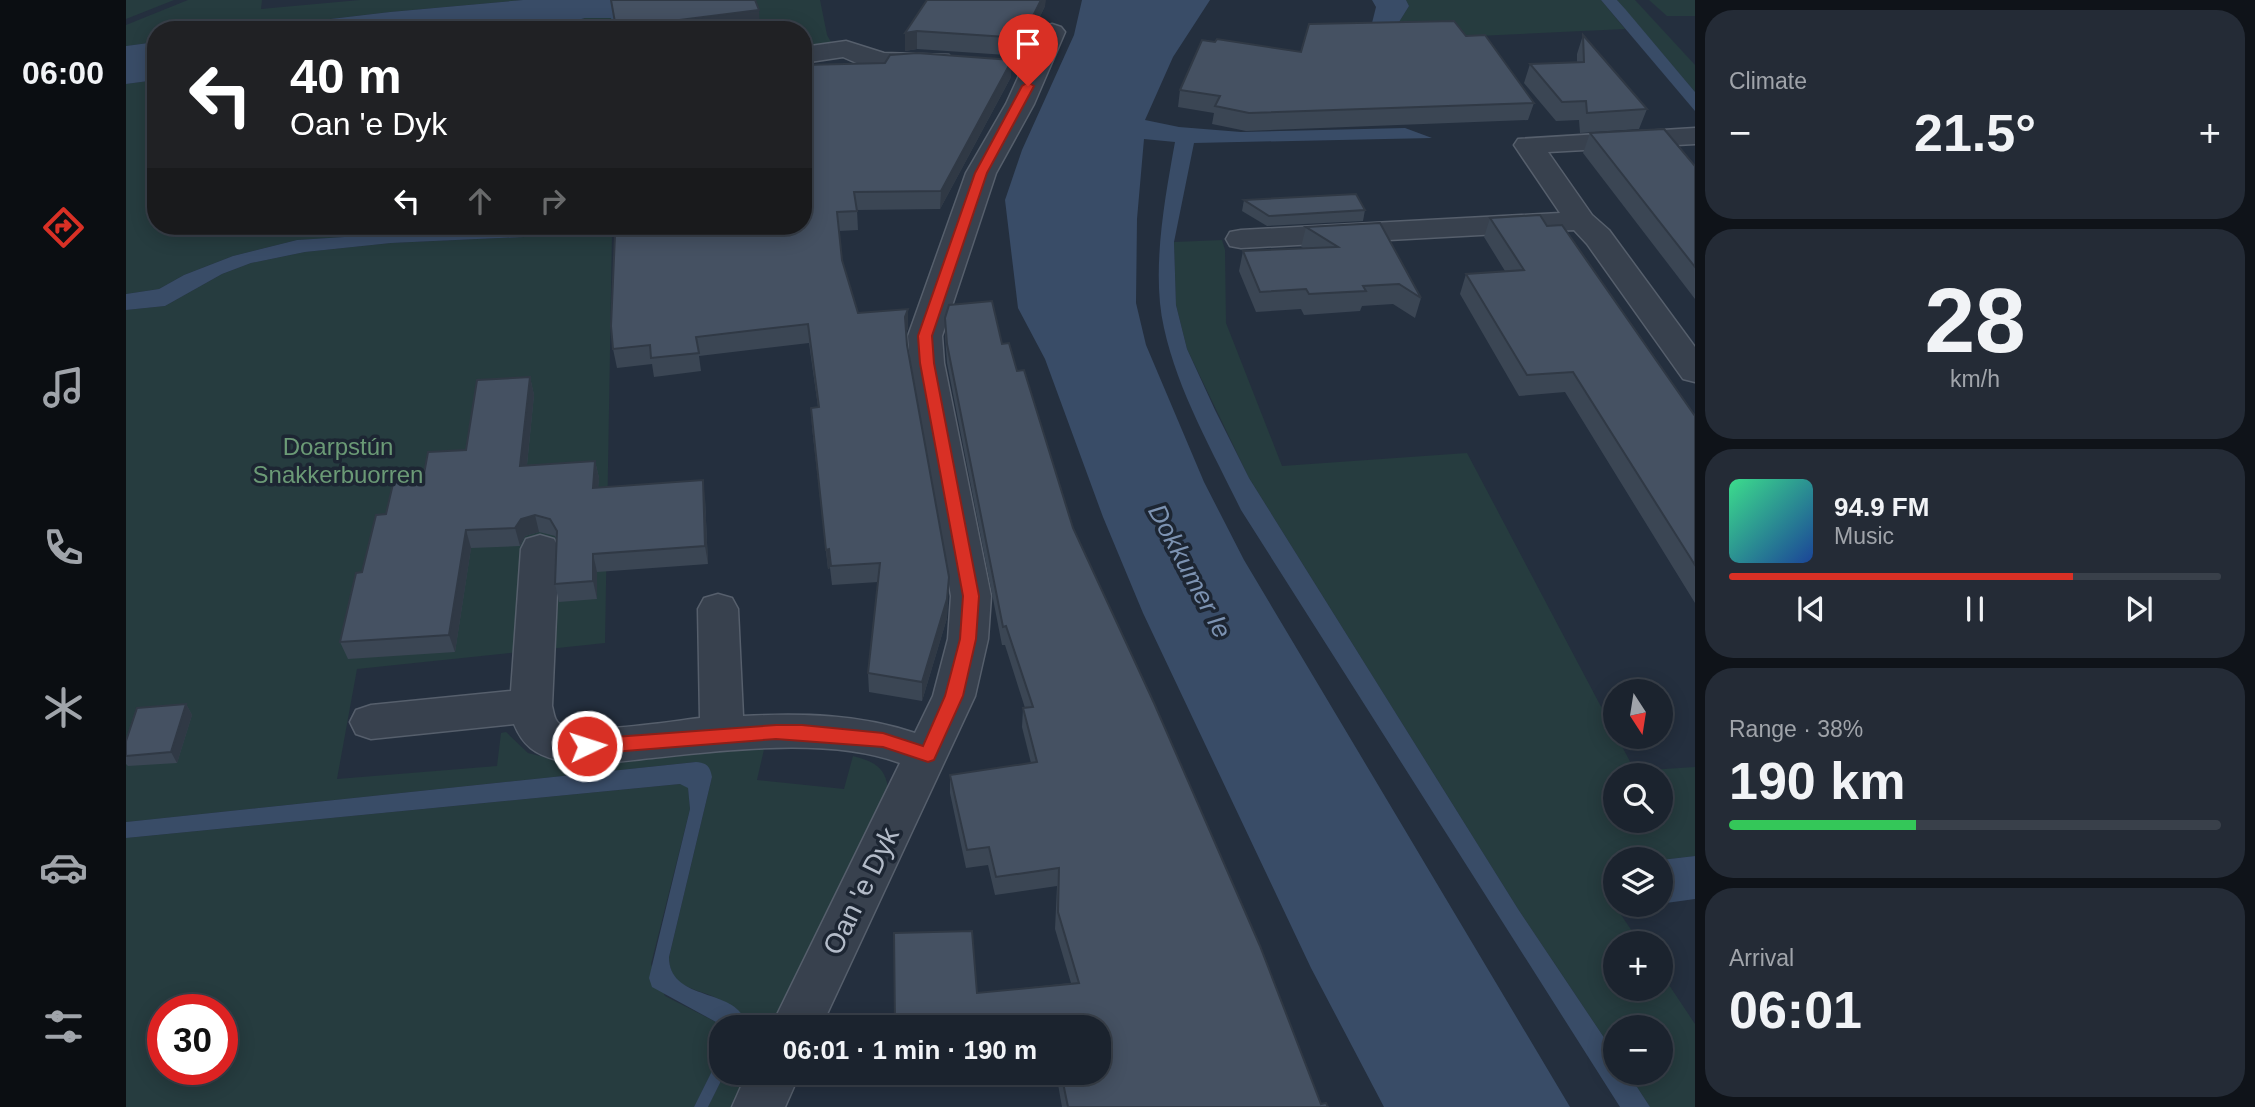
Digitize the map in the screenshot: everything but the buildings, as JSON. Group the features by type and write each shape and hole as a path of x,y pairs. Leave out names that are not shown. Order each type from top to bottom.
{"street":[{"name":"Oan 'e Dyk","path":"802,1015 954,696 968,639 971,596 930,377 925,336 981,173 1020,104 1023,67 1052,32"},
{"path":"812,54 846,49 870,59 884,61 970,63"},
{"path":"1695,136 1528,145 1581,221 1598,237 1695,371"},
{"path":"1241,239 1581,221"},
{"path":"540,549 531,706 533,722 542,736 559,745 587,746 776,732 829,733 883,740 928,755"},
{"path":"718,609 722,736"},
{"path":"371,722 531,706"},
{"path":"758,1107 768,1085"}],"green space":[{"path":"126,0 174,0 126,19"},
{"path":"188,0 262,0 261,9 360,0 523,0 314,21 147,21 147,43 126,46 126,25"},
{"path":"820,0 831,42 812,47 812,21 753,21 749,2"},
{"path":"1406,0 1601,0 1625,29 1392,40 1391,35 1409,6"},
{"path":"1617,0 1635,0 1695,65 1695,92"},
{"path":"1649,0 1695,0 1695,16 1667,16"},
{"path":"585,18 612,18 613,21 574,21"},
{"path":"147,81 147,235 375,235 297,240 233,256 184,275 159,289 126,294 126,84"},
{"name":"Doarpstún Snakkerbuorren","path":"612,235 605,643 357,669 337,779 497,766 501,733 506,732 528,753 556,760 765,745 757,780 844,789 853,756 872,763 884,774 888,788 776,1015 741,1015 715,997 680,983 670,968 669,957 712,777 696,762 126,822 126,310 165,306 222,274 251,263 305,252 391,243"},
{"path":"1222,240 1225,250 1226,323 1282,466 1467,453 1603,710 1603,749 1623,749 1631,763 1603,763 1603,833 1673,833 1673,768 1695,767 1695,856 1673,859 1673,847 1603,847 1601,885 1603,917 1623,917 1632,931 1603,931 1603,1001 1673,1001 1673,991 1695,1024 1695,1107 1650,1107 1636,1085 1673,1085 1673,1015 1603,1015 1603,1036 1518,909 1249,478 1187,349 1176,305 1174,242"},
{"path":"680,784 688,787 690,809 651,964 665,996 709,1018 709,1077 694,1107 126,1107 126,838"},
{"path":"719,1085 741,1085 731,1107 708,1107"}],"water":[{"path":"523,0 757,0 750,2 753,21 612,21 611,18 585,18 574,21 314,21"},
{"name":"Dokkumer Ie","path":"1082,0 1210,0 1173,57 1145,120 1179,127 1241,132 1405,128 1432,138 1194,143 1174,242 1176,305 1187,349 1249,478 1518,909 1603,1036 1603,1080 1241,510 1187,398 1170,352 1160,306 1161,235 1175,142 1144,139 1137,219 1136,303 1146,345 1204,482 1244,560 1570,1107 1384,1107 1311,968 1143,613 1103,517 1045,359 1018,308 1005,200 1022,150 1074,35"},
{"path":"1372,0 1406,0 1409,6 1391,35 1376,35 1372,23 1376,7"},
{"path":"1601,0 1617,0 1626,10 1695,92 1695,111"},
{"path":"147,43 147,81 126,84 126,46"},
{"path":"375,235 566,235 391,243 305,252 251,263 222,274 165,306 126,310 126,294 159,289 184,275 233,256 297,240"},
{"path":"703,763 710,770 712,777 669,957 672,972 680,982 732,1005 742,1015 709,1015 709,1018 652,987 649,978 690,809 688,788 680,784 126,838 126,822"},
{"path":"1695,856 1695,899 1673,902 1673,859"},
{"path":"709,1077 709,1085 719,1085 708,1107 694,1107"},
{"path":"1606,1085 1636,1085 1650,1107 1620,1107"}],"route":[{"path":"587,746 776,732 829,733 883,740 928,755 954,696 968,639 971,596 927,363 925,336 981,173 1028,86"}]}
